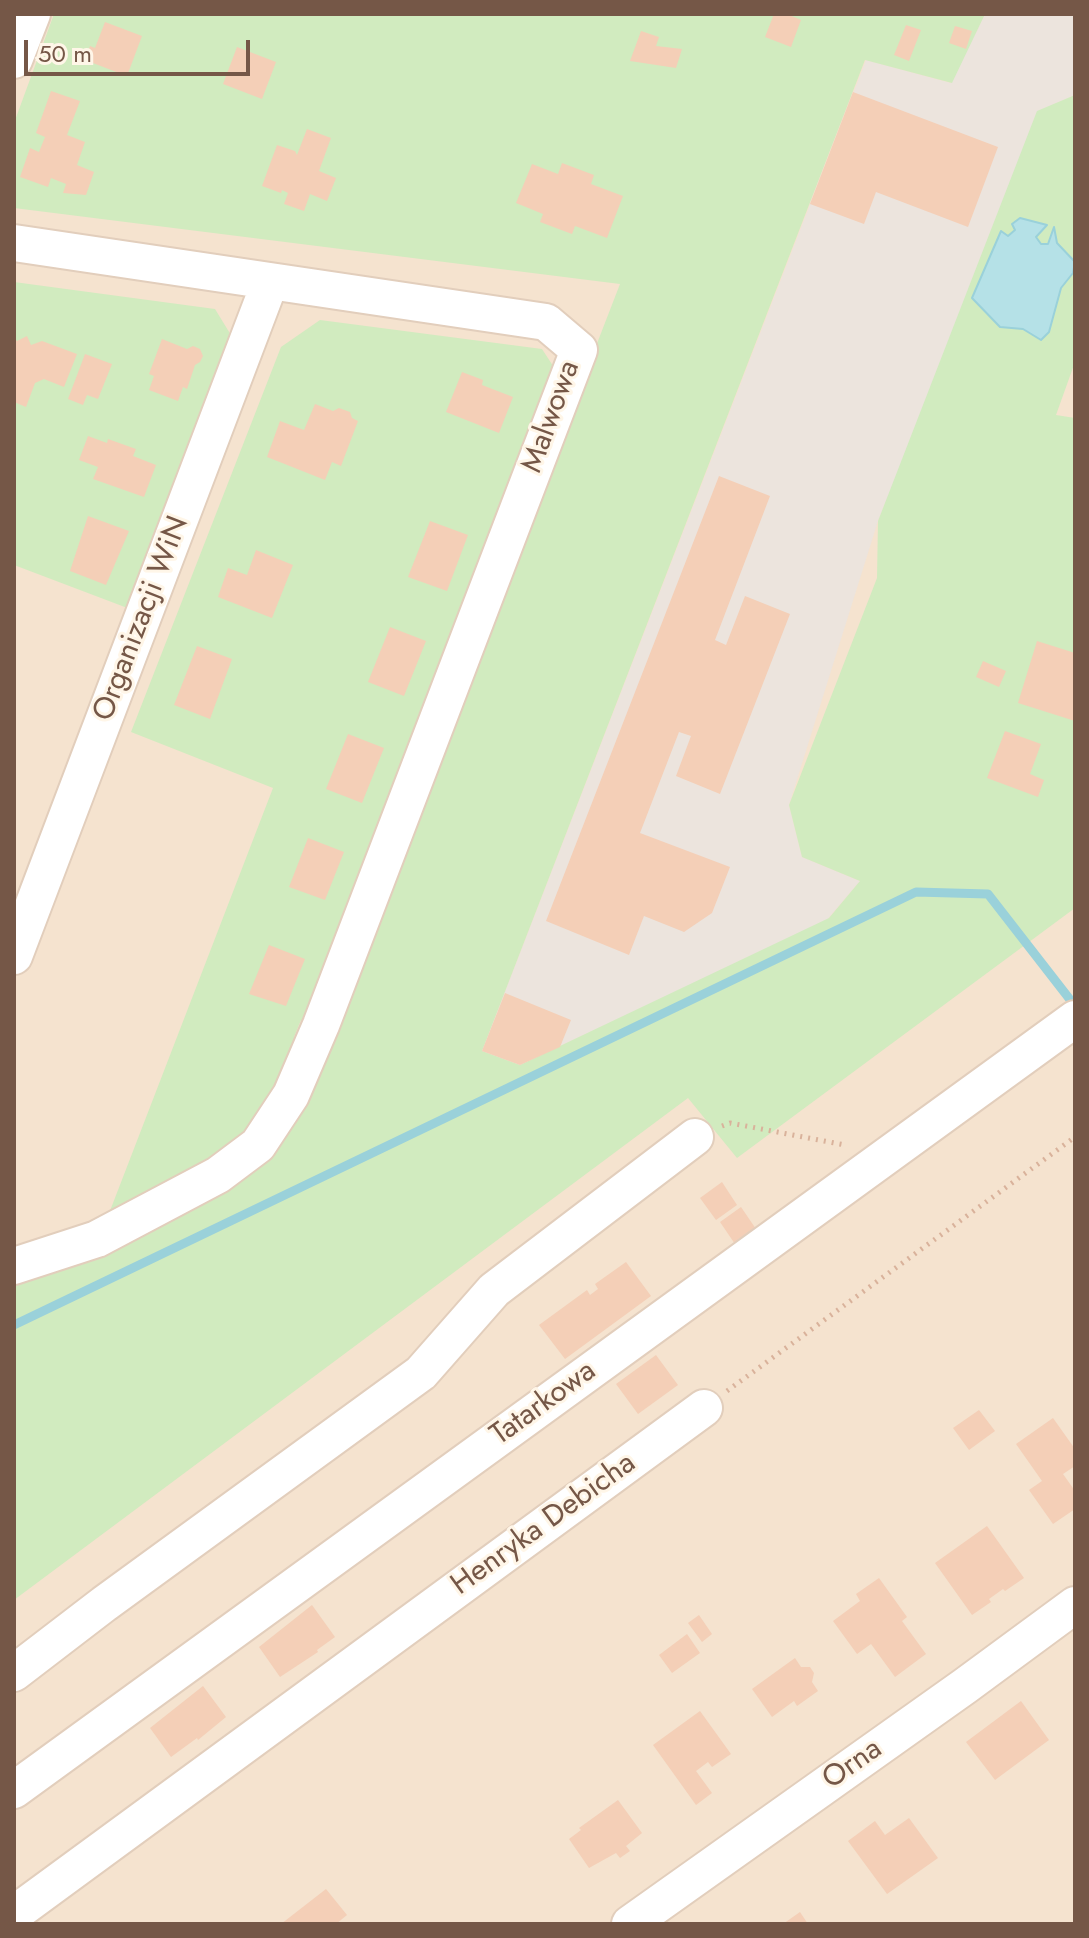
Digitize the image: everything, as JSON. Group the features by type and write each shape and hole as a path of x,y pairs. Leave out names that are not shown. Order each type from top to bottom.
{"street":[{"path":"14,60 32,14"},
{"name":"Malwowa","path":"14,243 546,322 579,350 321,1025 291,1095 258,1145 218,1175 97,1239 14,1266"},
{"name":"Organizacji WiN","path":"14,956 270,282"},
{"name":"Tatarkowa","path":"14,1790 1075,1019"},
{"path":"14,1673 421,1373 494,1290 695,1137"},
{"name":"Henryka Debicha","path":"14,1914 704,1408"},
{"name":"Orna","path":"630,1924 1075,1605"}],"path":[{"path":"695,1137 730,1123 889,1154"},
{"path":"704,1408 1075,1137"}],"shaded area":[{"path":"14,14 1075,14 1075,1924 14,1924"},
{"path":"985,14 1075,14 1075,95 1037,112 878,521 789,805 802,857 860,881 826,921 520,1065 482,1051 866,60 951,83"}],"green space":[{"path":"54,14 985,14 952,83 865,60 482,1051 520,1065 829,918 860,881 802,857 789,805 877,578 878,521 1037,111 1075,95 1075,362 1056,415 1075,418 1075,908 737,1158 688,1098 14,1600 14,1275 91,1256 307,1093 620,284 14,208 14,123"},
{"path":"14,282 215,309 234,340 130,609 14,565"},
{"path":"320,320 542,349 559,375 390,817 379,819 372,840 381,843 350,921 339,924 331,945 339,949 313,1019 301,1020 294,1037 302,1046 226,1160 165,1189 152,1189 108,1216 273,788 131,732 281,347"}],"water":[{"path":"1020,218 1047,225 1036,237 1041,244 1048,244 1054,227 1057,243 1075,262 1073,273 1061,288 1049,332 1041,340 1023,329 1000,327 972,298 1001,231 1008,236 1015,230 1012,224"}],"building":[{"path":"774,14 787,14 801,20 791,47 765,37"},
{"path":"105,22 142,36 127,76 85,60 90,46 95,48"},
{"path":"906,25 921,30 909,61 894,55"},
{"path":"955,26 972,31 966,49 949,43"},
{"path":"641,31 659,37 656,46 682,49 676,68 630,61"},
{"path":"237,47 276,62 262,99 223,84"},
{"path":"51,91 80,101 67,135 85,142 77,165 94,172 86,195 63,193 66,184 51,178 48,187 20,177 30,148 39,152 45,137 36,133"},
{"path":"853,92 998,147 968,227 876,192 864,224 810,204"},
{"path":"307,129 331,138 319,171 336,178 327,201 310,194 304,211 284,204 288,193 262,186 277,145 295,151 297,155"},
{"path":"562,163 594,175 591,184 623,196 607,238 575,226 572,234 540,222 543,214 516,203 532,164 558,174"},
{"path":"27,336 31,345 42,341 77,354 64,387 44,379 35,383 26,407 14,402 14,338 17,341"},
{"path":"162,339 187,349 193,346 200,349 203,356 195,365 187,389 183,387 178,401 149,390 154,376 149,374"},
{"path":"85,354 112,364 98,399 87,395 83,405 68,399"},
{"path":"462,372 483,380 482,385 513,397 499,433 446,412"},
{"path":"315,404 333,411 339,408 350,412 352,418 358,421 341,466 332,462 325,480 267,457 280,421 304,430"},
{"path":"88,436 136,449 133,456 156,465 144,497 93,479 98,467 79,460"},
{"path":"719,476 770,496 715,640 726,645 745,596 790,614 720,794 676,776 691,736 679,732 640,833 730,867 712,913 684,932 644,916 629,955 546,921"},
{"path":"88,516 129,531 106,585 70,571"},
{"path":"430,521 468,535 447,591 408,577"},
{"path":"256,550 293,565 272,618 218,597 228,568 247,575"},
{"path":"390,627 426,641 404,696 368,682"},
{"path":"1037,641 1075,653 1075,721 1018,703"},
{"path":"197,646 232,659 210,719 174,705"},
{"path":"983,661 1006,671 999,687 976,677"},
{"path":"1005,731 1041,744 1030,774 1044,780 1038,797 987,778"},
{"path":"348,734 384,748 362,803 326,789"},
{"path":"308,838 344,852 325,900 289,887"},
{"path":"269,945 305,959 286,1006 249,994"},
{"path":"505,993 571,1020 560,1047 520,1065 482,1051"},
{"path":"722,1182 737,1205 716,1220 700,1198"},
{"path":"741,1207 756,1229 735,1244 720,1222"},
{"path":"626,1262 651,1296 565,1359 539,1325 587,1290 590,1295 598,1289 595,1284"},
{"path":"656,1355 678,1385 638,1414 616,1384"},
{"path":"979,1410 995,1431 969,1450 953,1428"},
{"path":"1053,1418 1075,1449 1075,1466 1063,1474 1075,1491 1075,1509 1053,1524 1029,1490 1042,1481 1016,1444"},
{"path":"987,1526 1024,1578 1005,1591 1003,1589 972,1615 935,1563"},
{"path":"879,1578 907,1617 902,1621 926,1654 895,1677 871,1644 857,1654 833,1621 860,1601 856,1594"},
{"path":"312,1605 335,1637 280,1677 259,1647"},
{"path":"699,1615 712,1634 702,1642 688,1623"},
{"path":"687,1634 700,1653 672,1673 659,1655"},
{"path":"795,1658 801,1667 810,1667 814,1673 812,1682 818,1691 797,1706 794,1701 772,1717 752,1689"},
{"path":"203,1686 226,1717 171,1757 150,1728"},
{"path":"1021,1701 1049,1740 995,1780 966,1742"},
{"path":"700,1711 731,1754 712,1767 708,1762 696,1771 712,1793 696,1805 653,1745"},
{"path":"618,1800 642,1833 626,1846 630,1851 620,1858 616,1853 589,1868 569,1839"},
{"path":"909,1818 938,1858 887,1894 848,1841 875,1821 885,1835"},
{"path":"326,1889 347,1915 336,1924 281,1924"},
{"path":"800,1912 808,1924 783,1924"}],"waterway":[{"path":"14,1325 916,892 988,894 1075,1006"}]}
